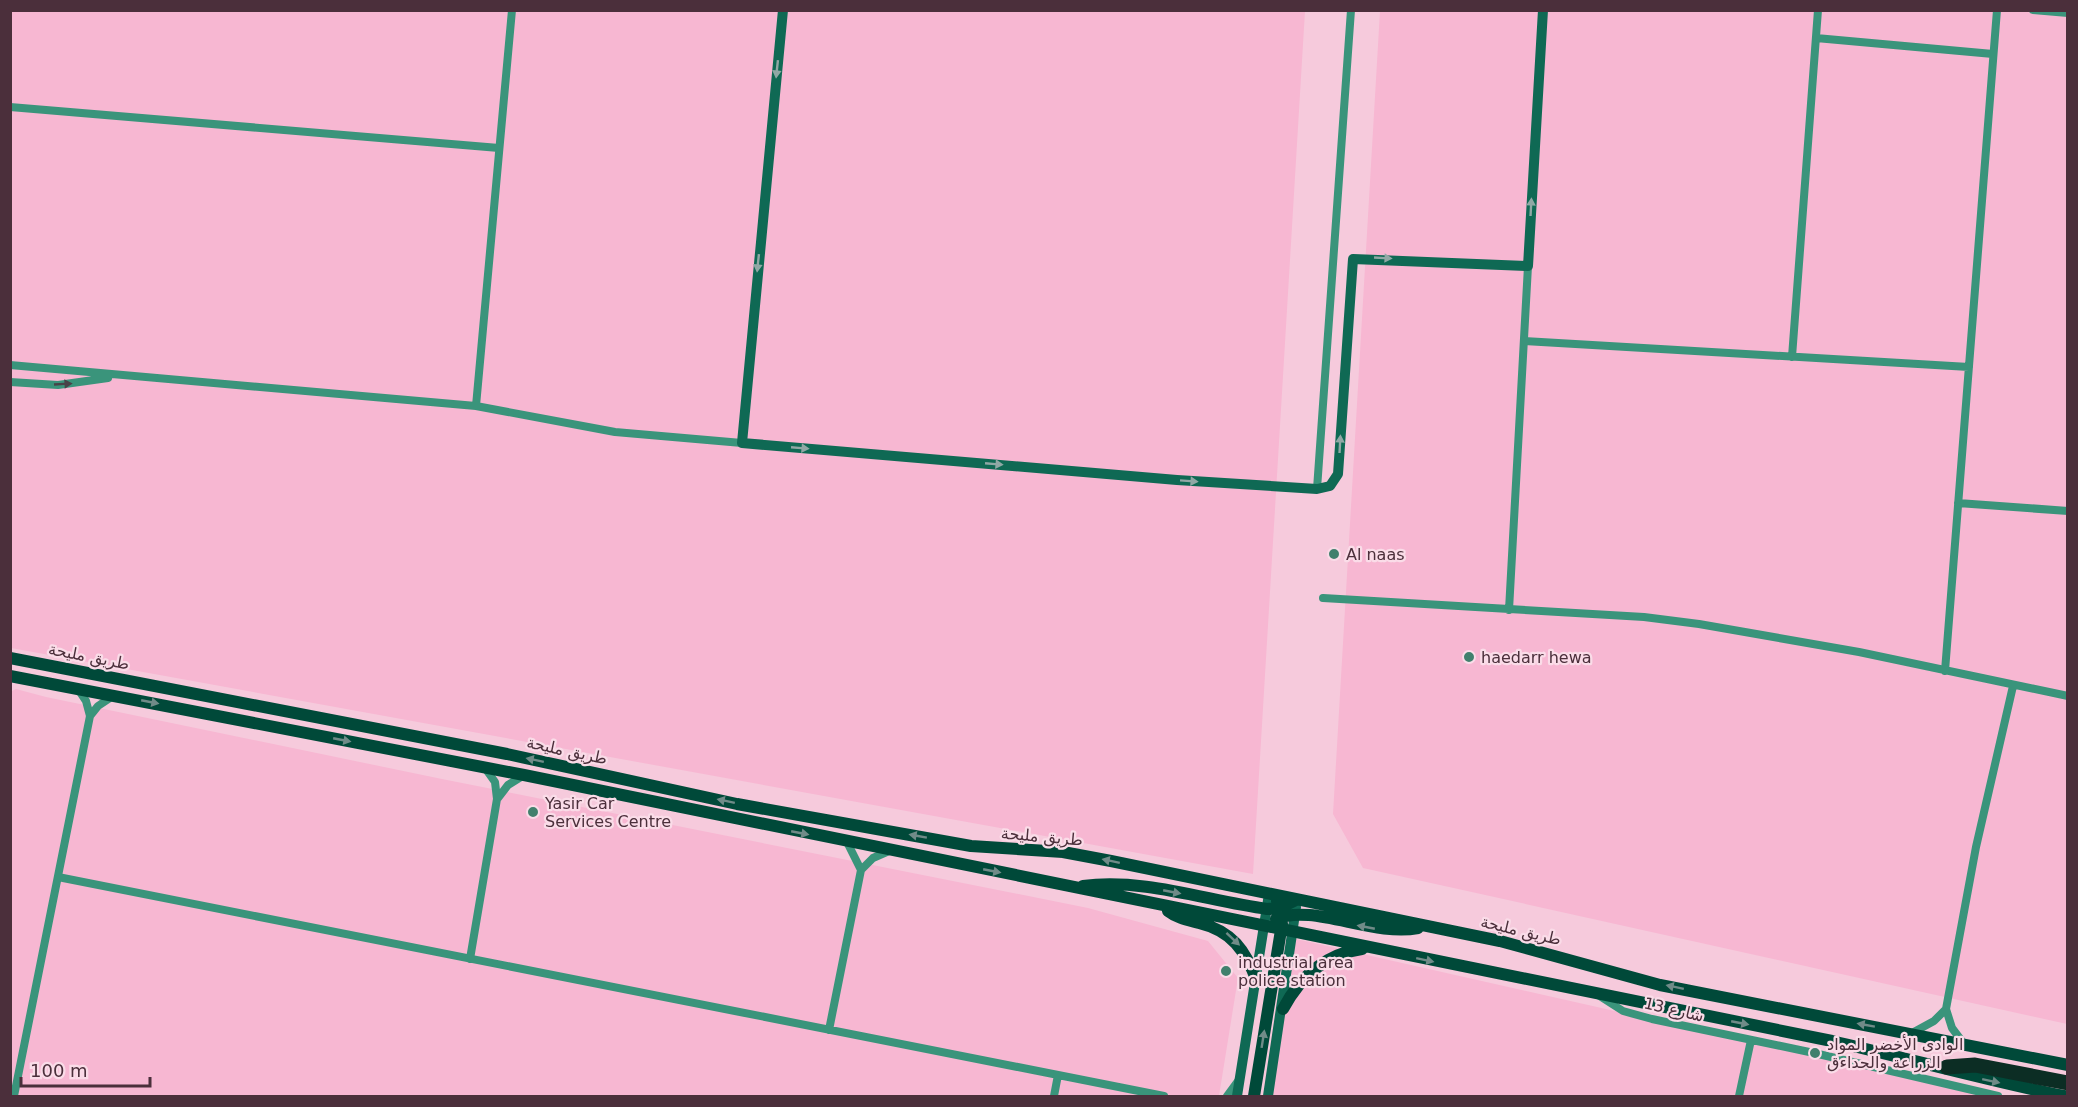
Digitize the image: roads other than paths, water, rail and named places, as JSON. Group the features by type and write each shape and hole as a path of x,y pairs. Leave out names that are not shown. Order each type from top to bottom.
{"highway":[{"path":"1947,1067 1975,1065 2067,1083"}],"main road":[{"path":"783,10 742,443 1177,480 1317,489 1330,486 1338,474 1353,259 1528,266 1543,10"},
{"path":"10,652 25,661"},
{"name":"طريق مليحة","path":"10,658 507,754 737,804 971,846 1090,857 1269,894 1282,909 1296,900 1531,948 1660,985 2067,1065"},
{"name":"طريق مليحة","path":"11,676 485,767 847,843 1281,929 1947,1067 1972,1077 2064,1096"},
{"path":"209,714 217,702 226,700"},
{"path":"1072,887 1128,884 1282,909 1382,930 1424,927"},
{"path":"1162,906 1176,916 1217,928 1232,937 1246,956 1257,981"},
{"path":"1237,1096 1265,926 1282,909"},
{"path":"1254,1096 1281,929 1282,909"},
{"path":"1268,1096 1294,932 1282,909"},
{"path":"1283,1009 1296,987 1314,969 1337,955 1368,948"}],"street":[{"path":"476,406 512,10"},
{"path":"1317,489 1351,10"},
{"path":"1792,357 1818,10"},
{"path":"1945,671 1997,10"},
{"path":"2034,10 2067,13"},
{"path":"1816,38 1993,54"},
{"path":"10,106 499,147"},
{"path":"1509,610 1528,266"},
{"path":"1524,341 1969,367"},
{"path":"10,365 115,377 476,406 615,432 742,443"},
{"path":"10,382 58,385 115,377"},
{"path":"1958,503 2067,511"},
{"path":"1323,598 1644,617 1698,624 1859,652 2067,696"},
{"path":"1964,1044 1952,1028 1946,1009 1976,847 2013,686"},
{"path":"14,1096 90,716 86,701 77,687"},
{"path":"90,716 98,706 115,695"},
{"path":"470,959 497,799 495,782 485,767"},
{"path":"497,799 508,785 524,775"},
{"path":"847,843 861,870"},
{"path":"829,1030 861,870 873,858 889,851"},
{"path":"58,877 1164,1096"},
{"name":"شارع 13","path":"1596,994 1614,1007 1632,1014 1998,1096"},
{"path":"1912,1033 1934,1021 1946,1009"},
{"path":"1739,1096 1751,1040"},
{"path":"1054,1096 1058,1076"},
{"path":"1227,1096 1240,1077"}],"place":[{"name":"Al naas","path":"1334,554"},
{"name":"haedarr hewa","path":"1469,657"},
{"name":"Yasir Car Services Centre","path":"533,812"},
{"name":"industrial area police station","path":"1226,971"},
{"name":"الوادى الأخضر المواد الزراعة والحداءق","path":"1815,1053"}]}
